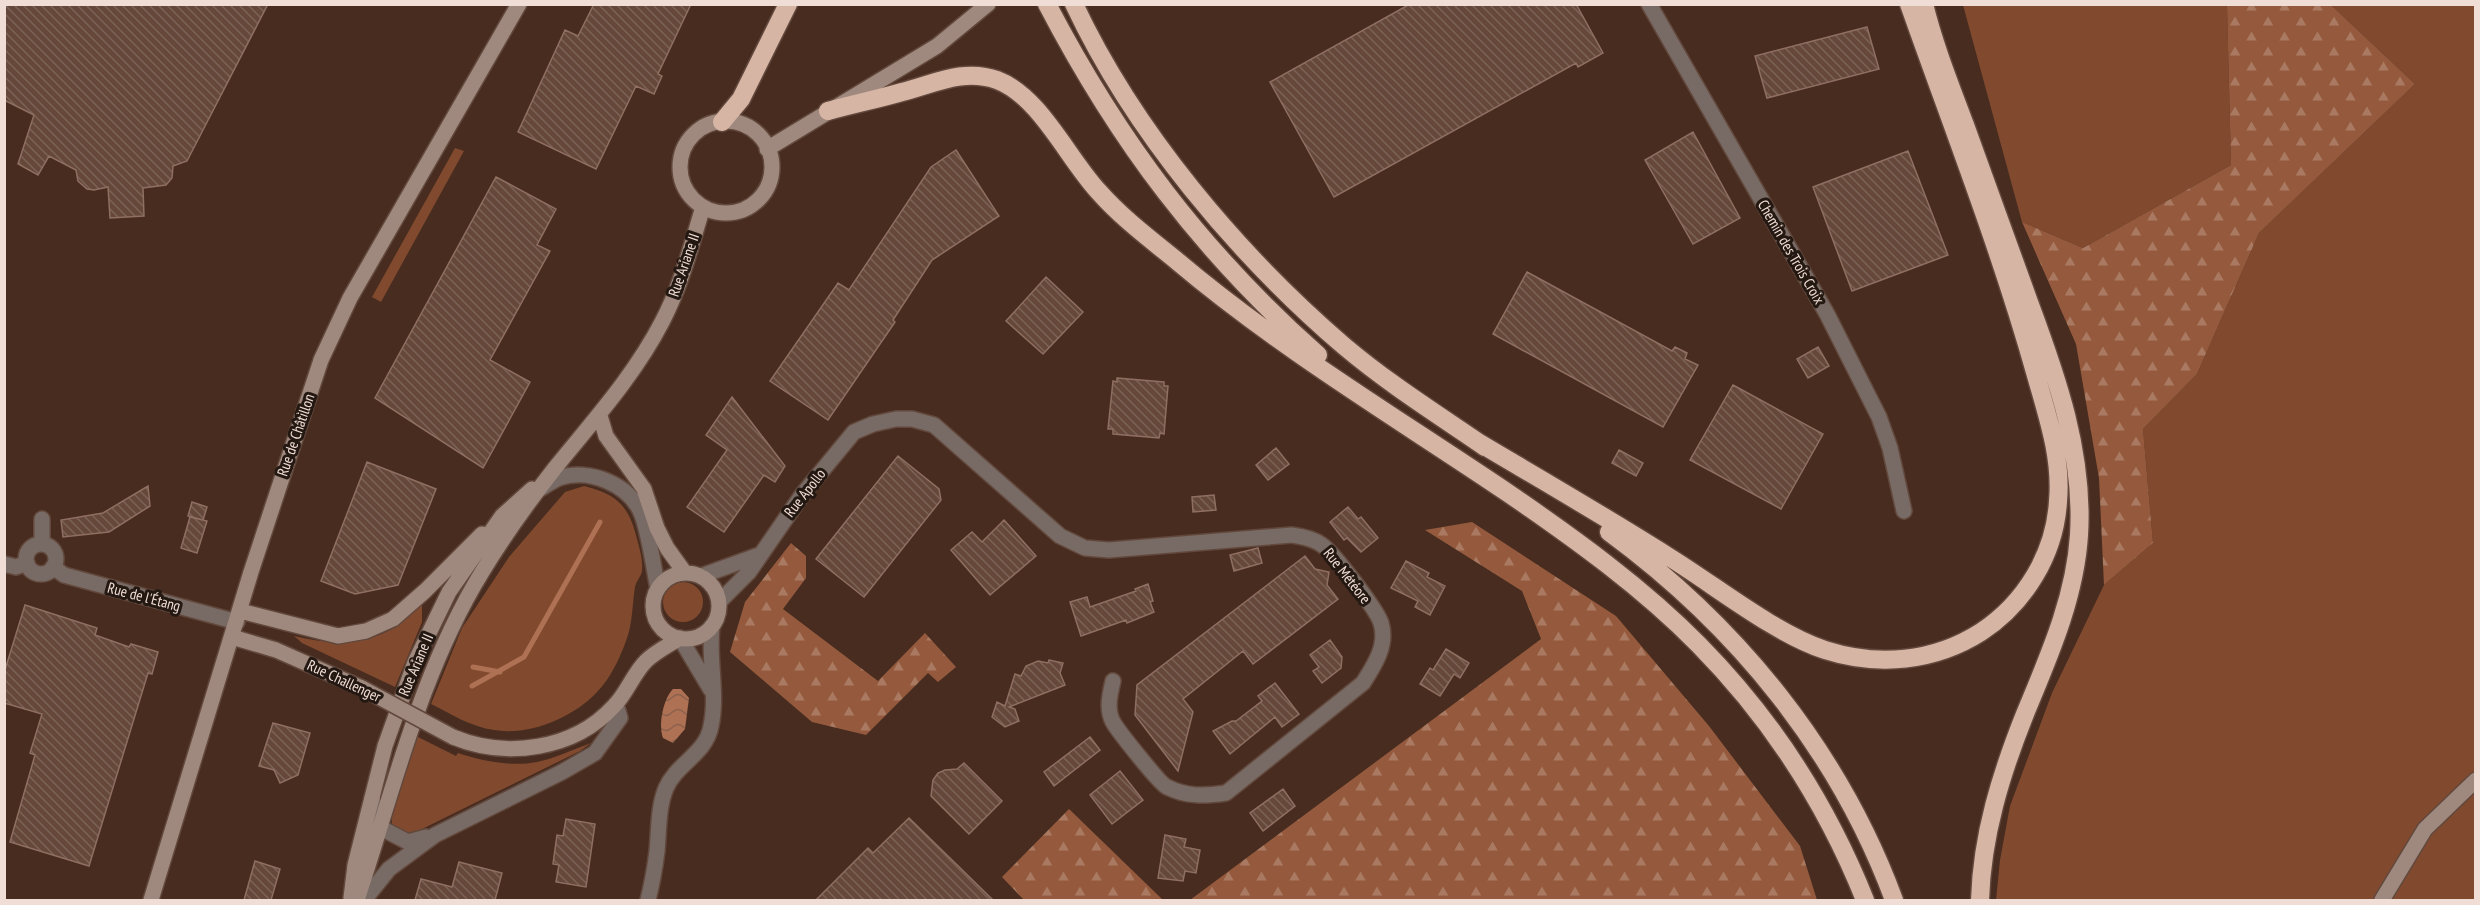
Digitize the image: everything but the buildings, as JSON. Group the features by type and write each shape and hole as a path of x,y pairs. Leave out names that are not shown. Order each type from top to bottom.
{"highway":[{"path":"722,122 741,99 788,4"},
{"path":"1047,4 1077,62 1111,118 1194,230 1239,280 1288,328 1338,372 1394,416"},
{"path":"1074,4 1120,86 1163,150 1209,210 1300,306 1345,347 1412,398 1627,545 1664,575 1729,636 1790,710 1825,761 1862,828 1894,900"},
{"path":"1476,441 1669,556 1787,633 1823,649 1856,657 1911,659 1957,645 1979,633 2004,614 2032,581 2051,539 2059,498 2055,444 2026,340 1909,4"},
{"path":"1923,4 1943,66 2044,341 2073,438 2079,481 2079,533 2072,588 2060,626 2009,756 1995,802 1984,850 1980,900"},
{"path":"828,111 905,92 944,78 985,76 1008,85 1036,111 1076,166 1118,212 1190,273 1340,382 1394,416 1589,550 1698,643 1744,694 1783,746 1820,806 1865,900"}],"street":[{"name":"Rue de Châtillon","path":"152,900 284,469 321,360 350,298 519,4"},
{"path":"768,149 937,46 988,4"},
{"name":"Chemin des Trois Croix","path":"1649,4 1827,314 1874,406 1890,448 1904,511"},
{"path":"722,122 742,125 753,131 768,149 771,159 770,179 760,197 751,206 740,211 721,213 702,207 693,200 683,184 680,166 682,154 695,133 705,126 722,122"},
{"name":"Rue Ariane II","path":"357,900 421,701 449,632 483,571 538,490 600,416 633,370 662,322 680,281 702,207"},
{"path":"600,416 606,436 644,489 657,528 667,548 685,573"},
{"name":"Rue Météore","path":"854,432 873,424 896,420 912,419 934,425 1060,536 1085,548 1109,550 1292,535 1308,538 1324,545 1362,593 1381,623 1383,644 1376,663 1363,683 1226,793 1202,796 1185,794 1164,786 1113,722 1109,704 1113,681"},
{"name":"Rue Apollo","path":"719,602 749,572 802,495 854,432"},
{"name":"Rue Ariane II","path":"351,900 354,865 384,746 415,662 449,592 502,516 556,467"},
{"path":"538,490 559,478 583,476 615,484 628,494 641,514 658,589"},
{"path":"239,616 338,636 366,631 393,619 502,516"},
{"path":"42,519 42,544"},
{"path":"27,563 29,550 42,544"},
{"path":"27,563 36,572 42,573 53,567 56,556 54,551 42,544"},
{"path":"712,626 698,636 680,638 666,632 656,619 653,603 658,589 669,577 685,573 701,576 759,555"},
{"path":"4,564 16,567 27,563"},
{"name":"Rue de l'Étang","path":"53,567 64,575 239,616"},
{"path":"648,900 657,855 662,800 667,785 704,745 711,729 713,692 709,646 719,602 716,591 701,576"},
{"name":"Rue Challenger","path":"232,637 276,650 362,688 453,737 487,748 510,750 532,748 555,742 599,720 616,704 646,661 680,638"},
{"path":"680,638 713,692"},
{"name":"Rue Challenger","path":"364,900 389,869 435,834 562,772 595,753 620,718 616,704"},
{"path":"2382,900 2425,829 2475,780"},
{"path":"372,798 381,828 408,842 435,834"}],"shaded area":[{"path":"1963,5 2227,5 2231,165 2083,248 2022,222"},
{"path":"2331,5 2475,5 2475,900 1996,900 2000,860 2010,806 2052,693 2104,585 2153,543 2143,429 2197,374 2259,233 2415,84"},
{"path":"455,148 464,151 381,302 372,297"},
{"path":"584,486 605,493 620,503 634,528 642,559 642,571 635,587 631,621 624,648 606,681 576,710 550,723 521,730 494,730 477,726 431,704 462,628 509,557 565,492"},
{"path":"683,582 697,588 703,602 697,616 683,622 669,616 663,602 669,588"},
{"path":"422,604 422,622 395,687 302,643 294,636 332,642 369,638 394,628"},
{"path":"414,735 456,756 458,753 487,761 507,763 544,760 591,743 580,751 410,835 392,827 392,816"}],"green space":[{"path":"2227,5 2331,5 2415,84 2259,233 2197,374 2143,429 2153,543 2104,585 2099,478 2076,344 2022,222 2083,248 2231,165"},
{"path":"1472,522 1616,616 1709,726 1800,846 1817,900 1190,900 1541,639 1522,591 1425,530"},
{"path":"791,543 806,556 806,578 783,609 878,681 925,633 956,667 938,682 928,673 866,735 812,722 730,652 745,602"},
{"path":"1069,809 1163,900 1024,900 1002,877"}],"water":[{"path":"673,689 681,689 689,698 685,729 673,743 663,738 661,719 664,705"}],"waterway":[{"path":"472,686 524,657 600,522"},
{"path":"473,667 500,672"}]}
